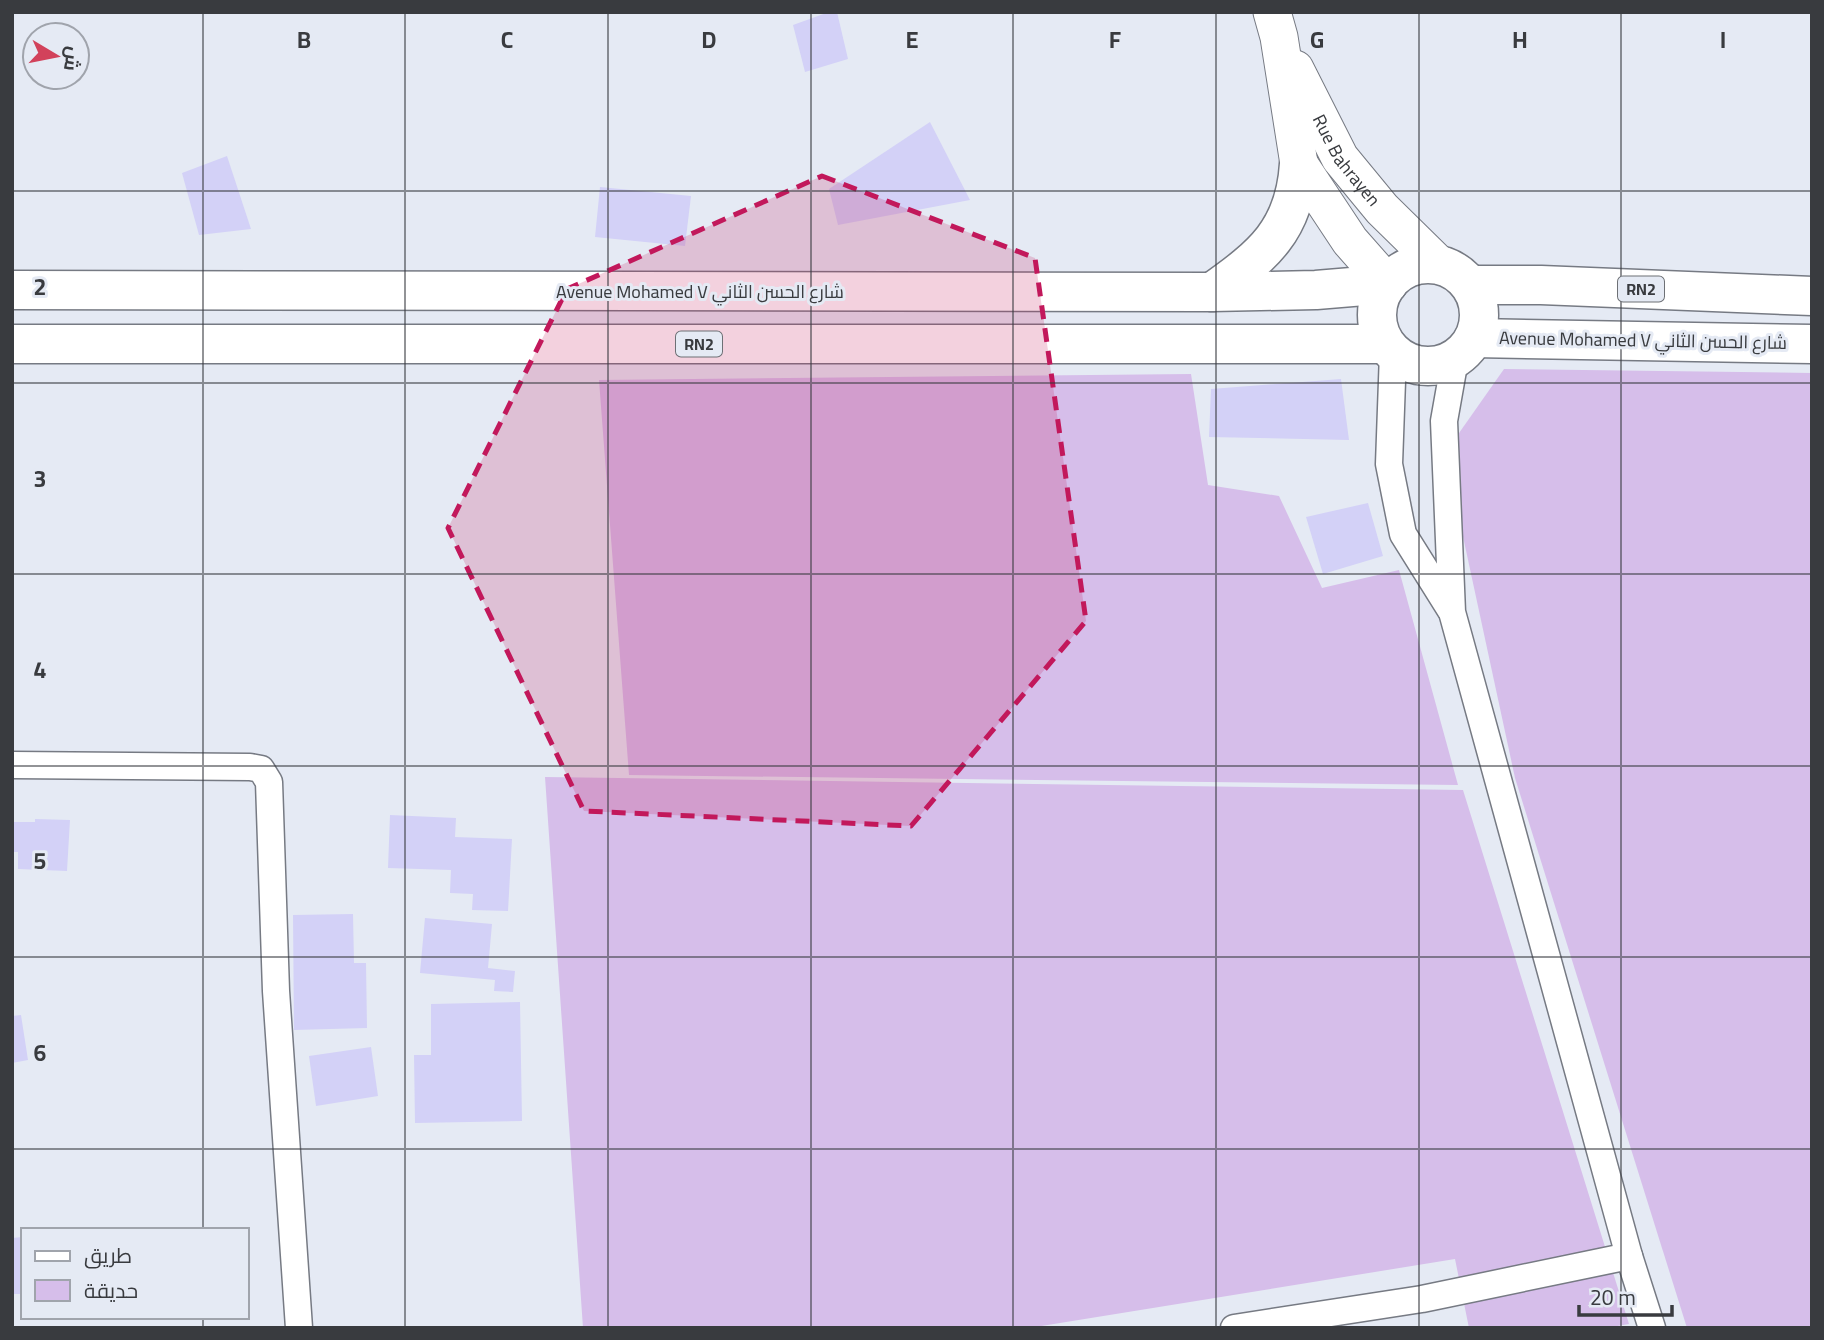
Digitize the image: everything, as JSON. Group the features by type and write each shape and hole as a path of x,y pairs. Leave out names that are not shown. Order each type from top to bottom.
{"highway":[{"path":"1212,292 1273,241 1290,216 1299,164"},
{"name":"RN2","path":"1388,284 1405,270 1427,264 1454,275 1541,285 1812,296"},
{"path":"1454,275 1479,311 1464,348"},
{"path":"1388,284 1377,314 1389,348"},
{"name":"Avenue Mohamed V شارع الحسن الثاني","path":"12,290 1212,292 1316,290 1388,284"},
{"name":"RN2","path":"12,344 1389,348 1407,362 1422,366 1439,366 1464,348"},
{"name":"Avenue Mohamed V شارع الحسن الثاني","path":"1464,348 1812,344"}],"street":[{"name":"Rue Bahrayen","path":"1276,25 1299,164 1350,240 1388,284"},
{"name":"Rue Bahrayen","path":"1276,25 1340,158 1381,209 1454,275"},
{"path":"1389,348 1389,464 1403,534 1452,612"},
{"path":"1464,348 1444,421 1452,612 1629,1256 1652,1328"},
{"path":"12,765 250,767 261,769 269,782 276,991 299,1328"},
{"path":"1234,1328 1422,1299 1629,1256"}],"highlighted area":[{"path":"822,176 1035,258 1086,621 911,826 584,811 448,528 567,289"}],"green space":[{"path":"1504,369 1812,373 1812,1328 1687,1328 1515,778 1445,453"},
{"path":"1191,374 1208,485 1279,496 1322,588 1399,570 1458,785 629,775 599,380"},
{"path":"545,777 1463,790 1629,1324 1606,1328 1469,1328 1455,1259 1029,1328 583,1328"}],"building":[{"path":"829,12 837,12 848,59 805,72 793,25"},
{"path":"930,122 970,200 838,225 829,189"},
{"path":"227,156 251,229 199,235 182,173"},
{"path":"600,187 691,196 685,246 595,237"},
{"path":"1341,379 1349,440 1209,437 1211,389"},
{"path":"1368,503 1383,556 1323,574 1306,517"},
{"path":"390,815 456,818 455,837 512,839 508,911 472,910 473,894 450,893 451,870 388,868"},
{"path":"35,819 70,820 67,871 18,869 18,852 12,852 12,822 35,822"},
{"path":"353,914 354,963 366,963 367,1028 294,1030 293,915"},
{"path":"425,918 492,924 488,968 515,971 513,992 494,991 495,980 420,973"},
{"path":"520,1002 522,1121 415,1123 414,1055 431,1055 431,1004"},
{"path":"21,1015 28,1060 12,1063 12,1016"},
{"path":"371,1047 378,1096 316,1106 309,1056"},
{"path":"21,1237 21,1294 12,1294 12,1238"}]}
